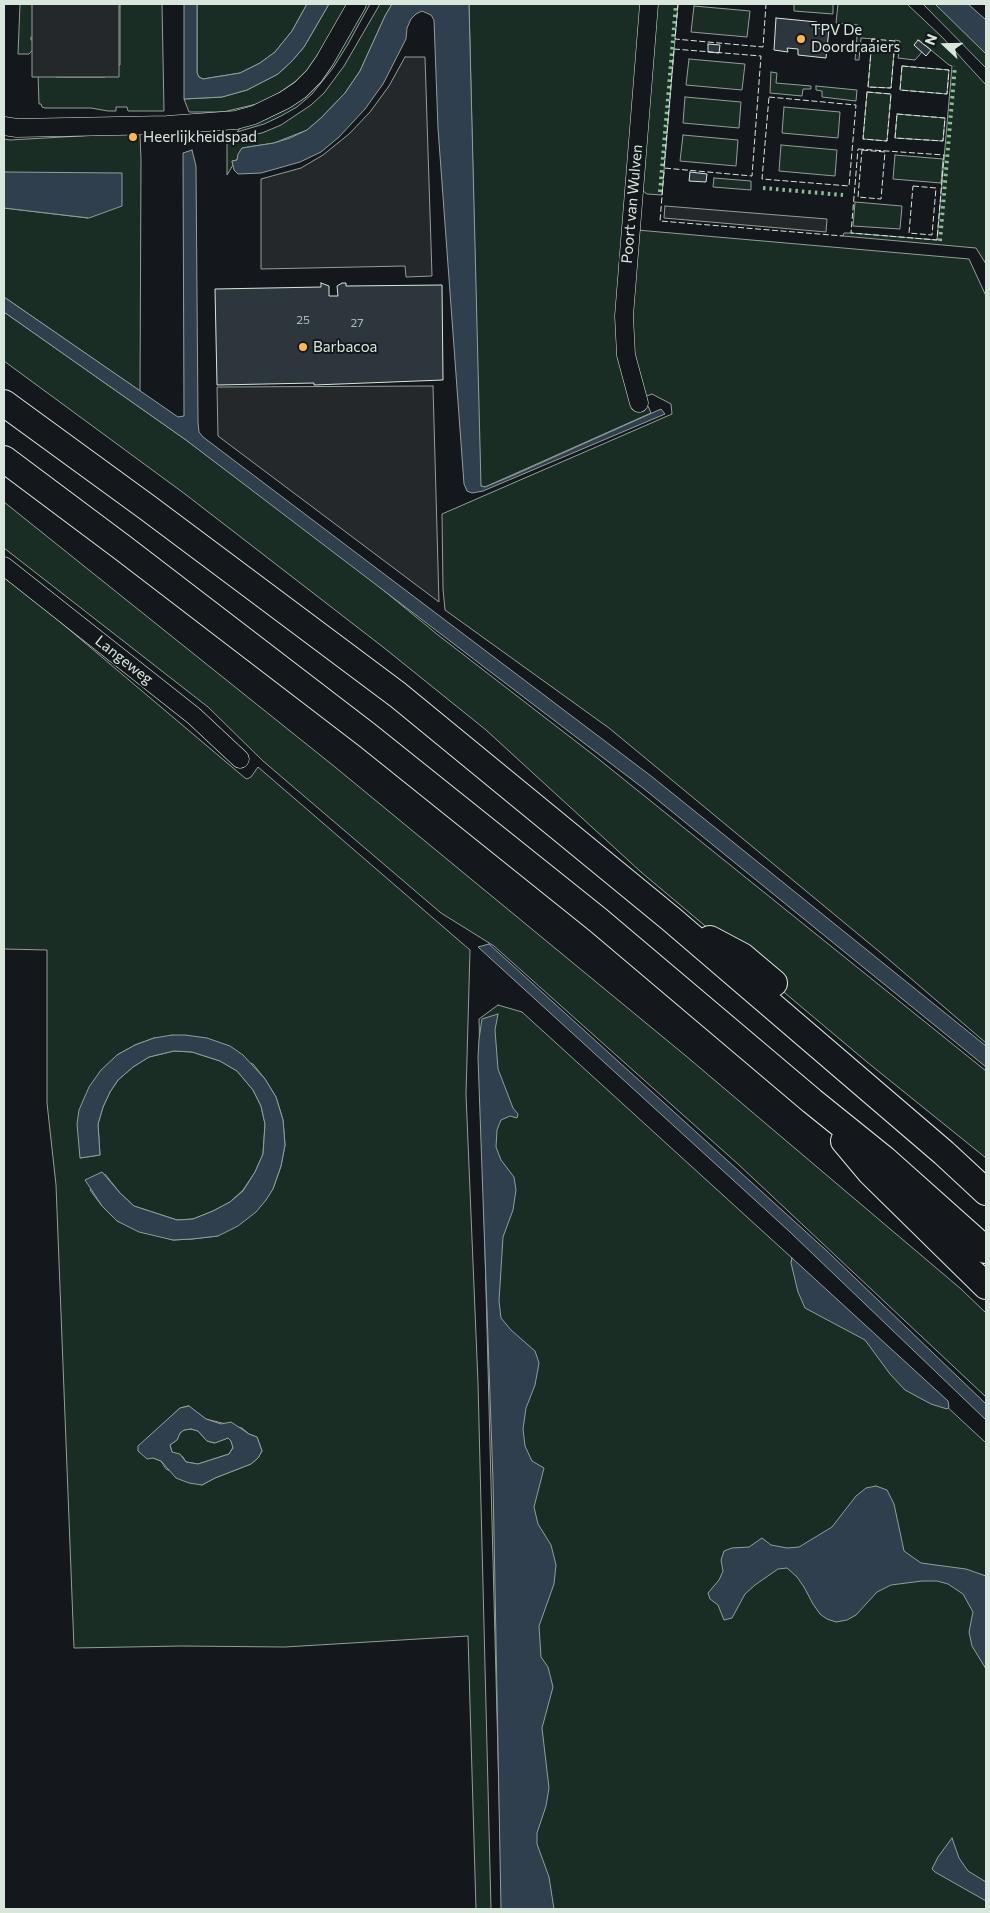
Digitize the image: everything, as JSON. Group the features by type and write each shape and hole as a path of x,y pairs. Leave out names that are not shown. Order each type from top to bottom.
{"highway":[{"path":"4,403 398,695 671,919 944,1153 986,1192"},
{"path":"4,459 131,554 367,736 598,920 812,1101 884,1159 986,1250"},
{"path":"671,919 742,956 986,1170"},
{"path":"812,1101 870,1172 986,1286"}],"street":[{"path":"4,126 17,128 167,125 236,120 254,115 285,100 300,90 314,76 357,4"},
{"name":"Poort van Wulven","path":"639,403 626,355 624,316 650,4"},
{"name":"Langeweg","path":"4,566 194,716 240,759"}],"green space":[{"path":"20,4 35,4 35,36 31,37 31,40 42,40 29,54 18,54"},
{"path":"120,4 162,4 164,111 128,111 127,107 116,107 116,111 108,111 91,108 42,107 39,104 38,73 57,77 105,77 107,66 120,65"},
{"path":"197,4 307,4 292,31 275,52 260,63 240,73 203,79 197,73"},
{"path":"329,4 348,4 323,50 306,74 261,103 223,112 189,112 184,99 222,97 247,90 278,74 304,47"},
{"path":"366,4 370,4 348,44 333,68 312,94 297,107 281,116 264,124 237,132 241,127 266,119 296,102"},
{"path":"380,4 392,4 360,71 345,93 307,130 274,143 242,148 237,160 232,161 233,165 227,175 227,144 230,139 262,133 281,125 311,105 324,93 344,66"},
{"path":"469,4 644,4 623,238 636,410 648,406 651,413 485,487 481,486 480,482"},
{"path":"657,4 678,4 662,195 647,194 641,186"},
{"path":"794,4 833,4 833,14 794,11"},
{"path":"838,4 907,4 943,38 986,85 986,264 976,248 843,236 844,233 851,233 937,240 952,66 919,40 914,45 922,52 915,60 898,58 900,41 895,40 891,88 868,87 872,39 875,39 861,38 859,60 855,60 858,25 836,23"},
{"path":"923,4 935,4 953,20 986,54 986,68"},
{"path":"694,6 750,11 747,37 691,32"},
{"path":"689,59 745,64 742,90 686,85"},
{"path":"902,66 949,70 947,94 900,90"},
{"path":"771,72 777,73 776,83 811,86 811,89 803,89 802,96 770,93"},
{"path":"816,86 857,90 856,101 822,97 822,91 816,90"},
{"path":"867,92 891,94 887,141 863,139"},
{"path":"685,97 741,102 739,128 683,123"},
{"path":"784,107 840,112 838,138 782,133"},
{"path":"897,114 945,118 943,141 895,138"},
{"path":"133,133 140,135 141,159 140,391 4,297 4,208 88,218 9,173 4,172 4,139"},
{"path":"683,135 738,140 736,166 680,161"},
{"path":"781,145 837,150 835,176 779,171"},
{"path":"895,155 943,159 941,183 893,179"},
{"path":"714,178 751,181 751,190 713,187"},
{"path":"855,202 902,206 900,229 853,226"},
{"path":"637,230 969,259 986,296 986,1043 887,958 609,728 445,610 442,514 672,414 671,404 652,394 644,397 638,375 630,326"},
{"path":"4,312 186,440 349,562 438,635 596,757 986,1071 986,1158 867,1062 641,872 486,730 383,647 185,494 4,361"},
{"path":"4,502 335,767 686,1056 961,1289 986,1313 986,1397 738,1164 494,946 441,913 263,761 208,707 4,548"},
{"path":"4,577 39,604 245,778 251,777 258,767 470,950 466,1094 478,1383 491,1909 476,1909 468,1636 285,1647 74,1648 56,1185 47,1103 47,950 4,949","holes":["154,1038 253,1064 276,1097 283,1120 285,1145 281,1166 273,1189 218,1236 173,1240 117,1221 90,1190 105,1174 120,1193 134,1206 177,1220 193,1219 230,1202 243,1190 255,1172 263,1154 265,1124 261,1106 253,1090 237,1071 220,1061 192,1052 174,1051 149,1057 133,1067 118,1080 103,1107 98,1124 100,1155 80,1158 117,1055 135,1045","188,1406 206,1419 242,1428 249,1434 257,1437 262,1451 258,1458 251,1464 202,1485 166,1469 161,1461 153,1458 139,1446 180,1408"]},
{"path":"498,1005 522,1012 792,1258 791,1262 986,1443 986,1909 502,1909 479,1019"},
{"path":"191,1429 198,1431 207,1441 214,1443 228,1438 233,1447 229,1454 198,1464 186,1462 183,1457 172,1452 170,1445 177,1440 180,1433"}],"shaded area":[{"path":"32,4 119,4 119,77 32,77"},
{"path":"405,57 425,57 432,276 406,277 405,266 261,269 261,179 301,168 323,155 349,134 370,112 389,86"},
{"path":"665,206 827,219 826,232 664,218"},
{"path":"433,386 439,602 218,436 217,387"}],"water":[{"path":"184,4 197,4 197,73 203,79 240,73 260,63 275,52 292,31 307,4 329,4 304,47 278,74 247,90 222,97 184,99"},
{"path":"392,4 469,4 481,486 485,487 514,475 661,409 665,414 483,491 472,493 467,491 464,484 438,128 434,20 431,15 422,11 411,19 407,28 406,39 383,84 365,109 339,137 321,152 300,162 261,173 238,174 234,170 232,161 237,160 242,148 274,143 290,138 307,130 321,118 345,93 360,71"},
{"path":"935,4 968,4 986,20 986,54"},
{"path":"192,150 196,166 198,422 199,432 203,437 651,776 986,1046 986,1067 643,788 186,440 4,312 4,297 178,417 184,416 183,153"},
{"path":"4,172 122,173 122,206 89,218 4,208"},
{"path":"489,944 827,1251 986,1404 986,1420 790,1232 478,947"},
{"path":"498,1014 495,1030 498,1069 513,1108 518,1114 517,1118 510,1116 501,1120 497,1130 496,1147 501,1160 514,1177 516,1190 513,1210 503,1237 499,1301 501,1318 511,1330 535,1351 539,1363 535,1385 526,1408 523,1429 525,1446 532,1461 544,1468 534,1507 538,1524 551,1545 556,1565 554,1584 539,1626 541,1657 548,1667 553,1687 542,1728 549,1788 546,1806 537,1833 537,1844 549,1877 554,1909 501,1909 493,1480 478,1057 482,1019"},
{"path":"172,1035 207,1038 230,1046 243,1055 265,1079 276,1097 283,1120 285,1145 281,1166 273,1189 256,1212 238,1226 218,1236 173,1240 139,1232 117,1221 102,1206 85,1180 102,1172 134,1206 177,1220 193,1219 230,1202 243,1191 255,1172 263,1154 265,1124 261,1106 253,1090 237,1071 220,1061 192,1052 174,1051 149,1057 133,1067 118,1080 103,1107 98,1124 100,1155 80,1158 77,1124 79,1110 89,1087 101,1070 117,1055 135,1045 154,1038"},
{"path":"792,1258 948,1401 949,1407 947,1409 931,1404 905,1390 890,1374 865,1340 805,1308 798,1292 791,1263"},
{"path":"189,1406 206,1419 221,1424 231,1422 257,1437 262,1451 258,1458 251,1464 202,1485 176,1478 161,1461 153,1458 147,1459 138,1451 138,1446 180,1408","holes":["191,1429 198,1431 207,1441 215,1443 228,1438 233,1448 229,1454 198,1464 186,1462 180,1454 172,1452 170,1445 177,1440 180,1433"]},
{"path":"876,1486 887,1490 894,1504 904,1551 921,1563 966,1569 986,1576 986,1669 972,1646 969,1632 973,1612 963,1594 948,1584 937,1581 891,1585 877,1592 856,1615 847,1620 836,1622 820,1614 797,1577 787,1568 778,1569 745,1594 732,1618 724,1620 718,1605 710,1599 708,1593 719,1580 723,1571 721,1560 724,1551 732,1548 749,1547 762,1538 771,1545 787,1548 799,1547 832,1527 856,1496 866,1488"},
{"path":"952,1838 959,1858 968,1871 986,1882 986,1901 932,1869"}],"building":[{"name":"TPV De Doordraaiers","path":"776,18 817,22 817,28 829,29 826,58 798,55 798,49 787,48 788,52 774,50"},
{"path":"918,40 931,50 926,56 914,45"},
{"path":"708,44 720,45 719,53 708,52"},
{"path":"690,172 707,174 706,182 689,181"},
{"path":"321,283 329,286 329,296 338,296 337,286 342,283 346,283 346,286 442,285 443,380 314,385 314,383 217,385 215,289 321,287"}],"hedge":[{"path":"660,192 676,4"},
{"path":"940,241 955,66"},
{"path":"763,188 843,195"}],"fence":[{"path":"678,4 675,39 763,47 766,4"},
{"path":"872,39 895,41 891,88 868,87 872,39"},
{"path":"674,49 761,56 752,176 664,168 674,49"},
{"path":"902,66 949,70 947,94 900,90 902,66"},
{"path":"867,92 891,94 887,141 863,139 867,92"},
{"path":"769,97 856,105 849,186 762,179 769,97"},
{"path":"897,114 945,118 943,141 895,138 897,114"},
{"path":"858,149 944,155 937,240 851,233 858,149"},
{"path":"862,150 885,152 881,199 858,197 862,150"},
{"path":"664,172 660,221 843,236"},
{"path":"913,186 936,188 932,235 909,233 913,186"}],"place":[{"name":"TPV De Doordraaiers","path":"801,39"},
{"name":"Heerlijkheidspad","path":"133,137"},
{"name":"Barbacoa","path":"303,347"}]}
